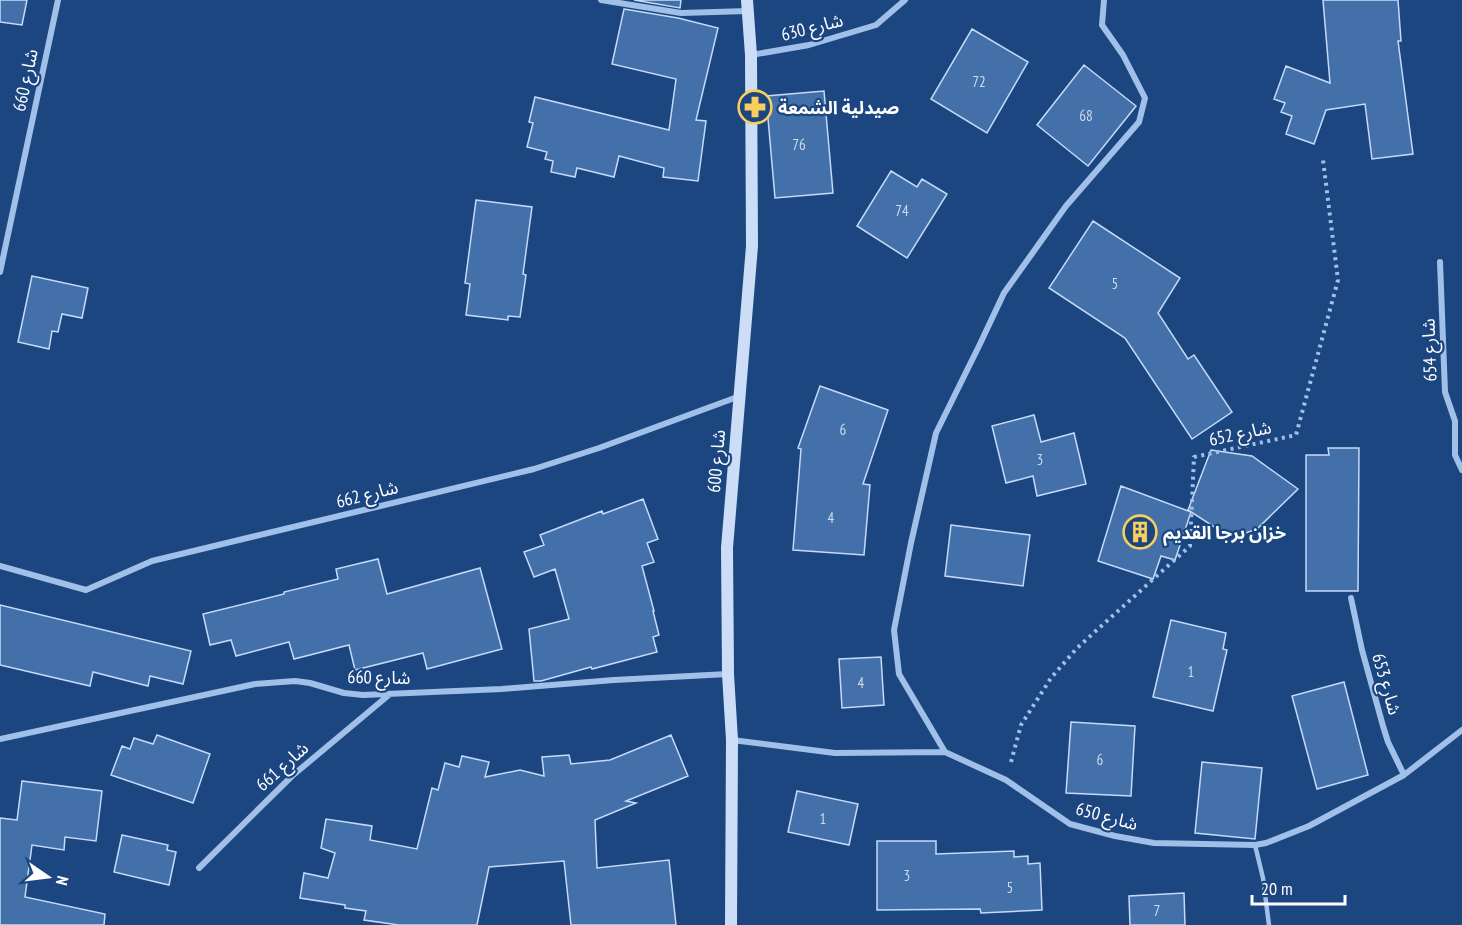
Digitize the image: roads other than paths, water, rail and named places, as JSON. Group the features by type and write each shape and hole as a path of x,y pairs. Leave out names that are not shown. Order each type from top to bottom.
{"main road":[{"name":"شارع 600","path":"731,925 732,740 728,674 727,548 752,246 751,55 748,6"}],"street":[{"name":"شارع 660","path":"0,272 58,0"},
{"path":"601,0 681,13 748,6"},
{"name":"شارع 630","path":"751,55 809,45 876,25 905,0"},
{"path":"945,752 899,674 894,630 910,543 936,433 1004,293 1066,206 1138,122 1145,98 1123,55 1102,25 1104,0"},
{"name":"شارع 654","path":"1440,262 1445,392 1455,421 1455,455 1462,470"},
{"name":"شارع 662","path":"0,566 86,590 152,561 523,472 568,459 740,396"},
{"name":"شارع 653","path":"1351,598 1362,650 1383,726 1404,775"},
{"name":"شارع 660","path":"0,739 255,684 295,681 344,693 363,695 502,689 728,674"},
{"name":"شارع 661","path":"199,868 292,776 390,693"},
{"name":"شارع 650","path":"732,740 835,753 945,752 1006,780 1070,824 1154,843 1255,845 1309,826 1404,775 1462,730"}],"lane":[{"path":"1255,845 1263,878 1269,925"}],"place":[{"name":"صيدلية الشمعة","path":"755,107"},
{"name":"خزان برجا القديم","path":"1140,532"}]}
